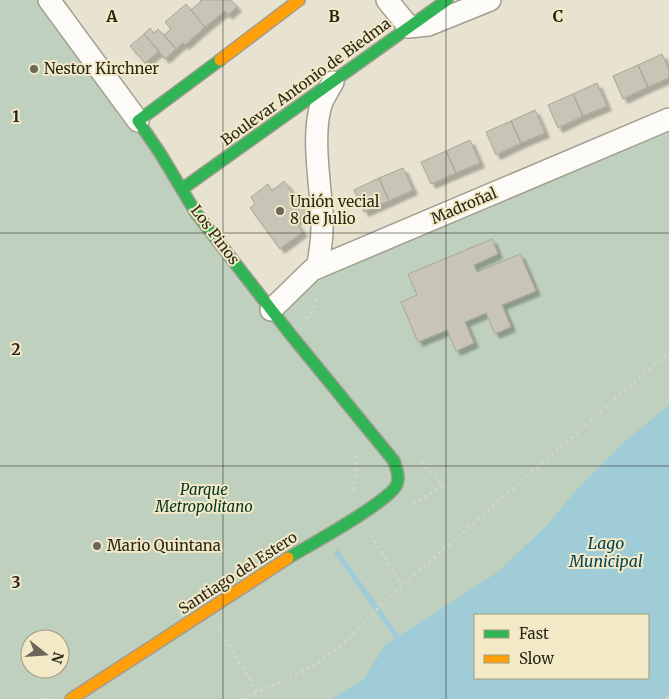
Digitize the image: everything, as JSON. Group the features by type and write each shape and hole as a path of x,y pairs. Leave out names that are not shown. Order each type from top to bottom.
{"street":[{"name":"Los Pinos","path":"49,0 138,121 160,153 196,213 271,310 394,461"},
{"path":"138,121 299,0"},
{"path":"386,0 409,27 428,25 490,0"},
{"name":"Boulevar Antonio de Biedma","path":"182,189 447,0"},
{"path":"317,268 322,244 317,144 318,120 322,103 334,81"},
{"name":"Madroñal","path":"271,310 312,270 669,119"},
{"name":"Santiago del Estero","path":"71,699 272,568 382,501 396,488 399,481 394,461"}],"path":[{"path":"305,322 314,306 317,290"},
{"path":"242,699 310,667 330,655 402,585 669,352"},
{"path":"353,495 358,450"},
{"path":"407,508 442,486 418,456"},
{"path":"369,532 402,585"},
{"path":"211,632 219,627 257,692"},
{"path":"42,699 54,692"}],"green space":[{"name":"Parque Metropolitano","path":"0,0 49,0 271,310 312,270 669,119 669,699 0,699"}],"water":[{"name":"Lago Municipal","path":"669,405 669,693 664,699 331,699 364,679 385,645 498,572 547,525 577,489 623,443"}],"building":[{"path":"200,0 231,0 237,7 228,15 225,11 205,27 191,10"},
{"path":"186,4 205,27 185,45 183,43 176,49 164,35 171,29 165,22"},
{"path":"150,28 154,33 158,29 176,49 165,59 144,34"},
{"path":"144,34 159,51 145,63 130,46"},
{"path":"662,54 669,70 669,78 648,87 638,65"},
{"path":"638,65 648,87 623,99 613,76"},
{"path":"597,83 607,106 583,116 573,94"},
{"path":"573,94 583,116 558,128 548,105"},
{"path":"535,110 545,133 521,143 511,121"},
{"path":"511,121 521,143 496,155 486,132"},
{"path":"470,140 480,163 456,173 446,151"},
{"path":"446,151 456,173 431,184 421,162"},
{"path":"403,168 413,190 389,201 379,178"},
{"path":"379,178 389,201 364,212 354,190"},
{"path":"284,181 307,212 295,221 303,232 280,249 250,208 255,204 251,197 268,184 272,191"},
{"path":"492,239 498,254 474,265 477,272 520,254 536,291 502,305 511,327 495,334 486,313 465,322 474,343 456,351 447,330 418,342 401,302 417,295 408,274"}],"waterway":[{"path":"337,553 397,637"}],"traffic: fast":[{"path":"182,189 447,0"},
{"path":"220,60 138,121 160,153 196,213 291,335 394,461 398,475 397,484 380,501 348,523 288,558"}],"traffic: slow":[{"path":"220,60 299,0"},
{"path":"71,699 288,558"}],"place":[{"name":"Nestor Kirchner","path":"34,69"},
{"name":"Unión vecial 8 de Julio","path":"280,211"},
{"name":"Mario Quintana","path":"97,546"}]}
